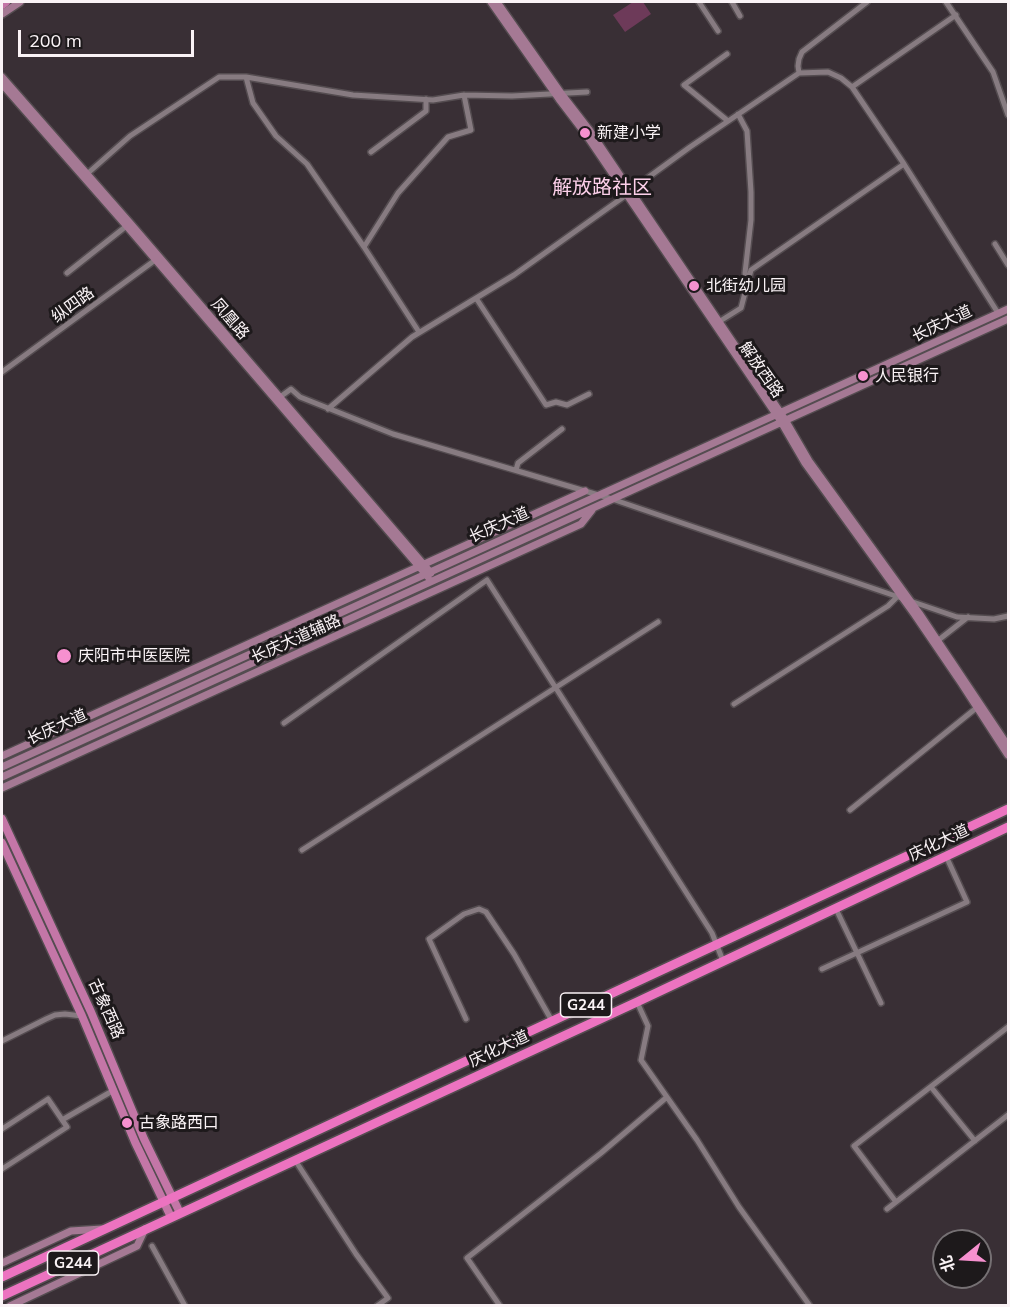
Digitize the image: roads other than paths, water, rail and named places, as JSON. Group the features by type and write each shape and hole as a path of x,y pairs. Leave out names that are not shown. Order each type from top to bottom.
{"highway":[{"name":"庆化大道","path":"2,1277 1008,809"},
{"name":"庆化大道","path":"2,1296 837,909 1008,827"}],"main road":[{"path":"2,5 6,2"},
{"name":"古象西路","path":"2,819 91,1012 175,1215"},
{"name":"古象西路","path":"2,843 82,1016 135,1142 168,1200"}],"street":[{"path":"2,14 20,2"},
{"name":"解放西路","path":"491,2 559,94 590,131 628,193 809,461 910,600 1008,746"},
{"name":"解放西路","path":"497,2 559,94"},
{"path":"732,2 740,16"},
{"path":"799,73 798,66 802,52 867,2"},
{"path":"946,2 993,72 1008,115"},
{"path":"702,3 718,31"},
{"path":"852,87 956,15"},
{"path":"727,54 684,85 728,121"},
{"path":"328,409 419,332 514,275 690,147 799,73 828,72 841,78 852,87 904,164 998,314"},
{"name":"凤凰路","path":"2,76 434,580"},
{"path":"87,174 130,136 219,77 246,77 352,95 433,100 464,95 512,96 588,92"},
{"path":"246,77 253,103 276,136 307,164 419,332"},
{"name":"凤凰路","path":"2,84 128,224"},
{"path":"364,247 398,193 448,137 471,130 464,95"},
{"path":"371,152 426,111 426,99"},
{"path":"738,114 747,131 751,192 747,287"},
{"path":"716,324 741,308 751,270 904,164"},
{"path":"67,273 128,224"},
{"path":"995,244 1008,265"},
{"name":"凤凰路","path":"156,257 280,397 421,566"},
{"name":"纵四路","path":"2,370 156,257"},
{"path":"476,297 546,405 556,402 567,405 589,394"},
{"name":"长庆大道","path":"2,767 1008,309"},
{"name":"长庆大道","path":"2,777 1008,320"},
{"path":"280,397 291,389 300,397 393,434 612,499 957,617 994,619 1008,616"},
{"name":"解放西路","path":"784,422 811,473 900,597 936,641"},
{"path":"516,470 518,463 562,429"},
{"name":"长庆大道辅路","path":"2,756 585,491"},
{"name":"长庆大道辅路","path":"2,788 580,524 595,507"},
{"path":"284,723 487,580 712,933 723,961"},
{"path":"734,704 900,597"},
{"path":"936,641 968,617"},
{"path":"302,850 658,622"},
{"path":"850,810 979,705"},
{"name":"解放西路","path":"979,705 1008,755"},
{"path":"822,969 967,902 946,856"},
{"path":"466,1019 429,939 464,914 479,909 486,912 514,954 552,1021"},
{"path":"837,909 881,1003"},
{"path":"637,1002 648,1026 641,1060 697,1140 739,1207 810,1305"},
{"path":"2,1041 55,1015 82,1016"},
{"path":"896,1202 854,1146 1008,1027"},
{"path":"931,1087 975,1141"},
{"path":"62,1120 114,1090"},
{"path":"500,1305 467,1258 601,1153 667,1097"},
{"path":"2,1129 48,1099 67,1127 2,1169"},
{"path":"887,1209 1008,1115"},
{"path":"295,1160 388,1298 377,1305"},
{"path":"2,1263 71,1231 105,1229"},
{"path":"10,1305 137,1246 145,1229"},
{"path":"152,1246 185,1305"}],"place":[{"name":"新建小学","path":"585,133"},
{"name":"北街幼儿园","path":"694,286"},
{"name":"人民银行","path":"863,376"},
{"name":"庆阳市中医医院","path":"64,656"},
{"name":"古象路西口","path":"127,1123"}],"district":[{"name":"解放路社区","path":"602,188"}]}
